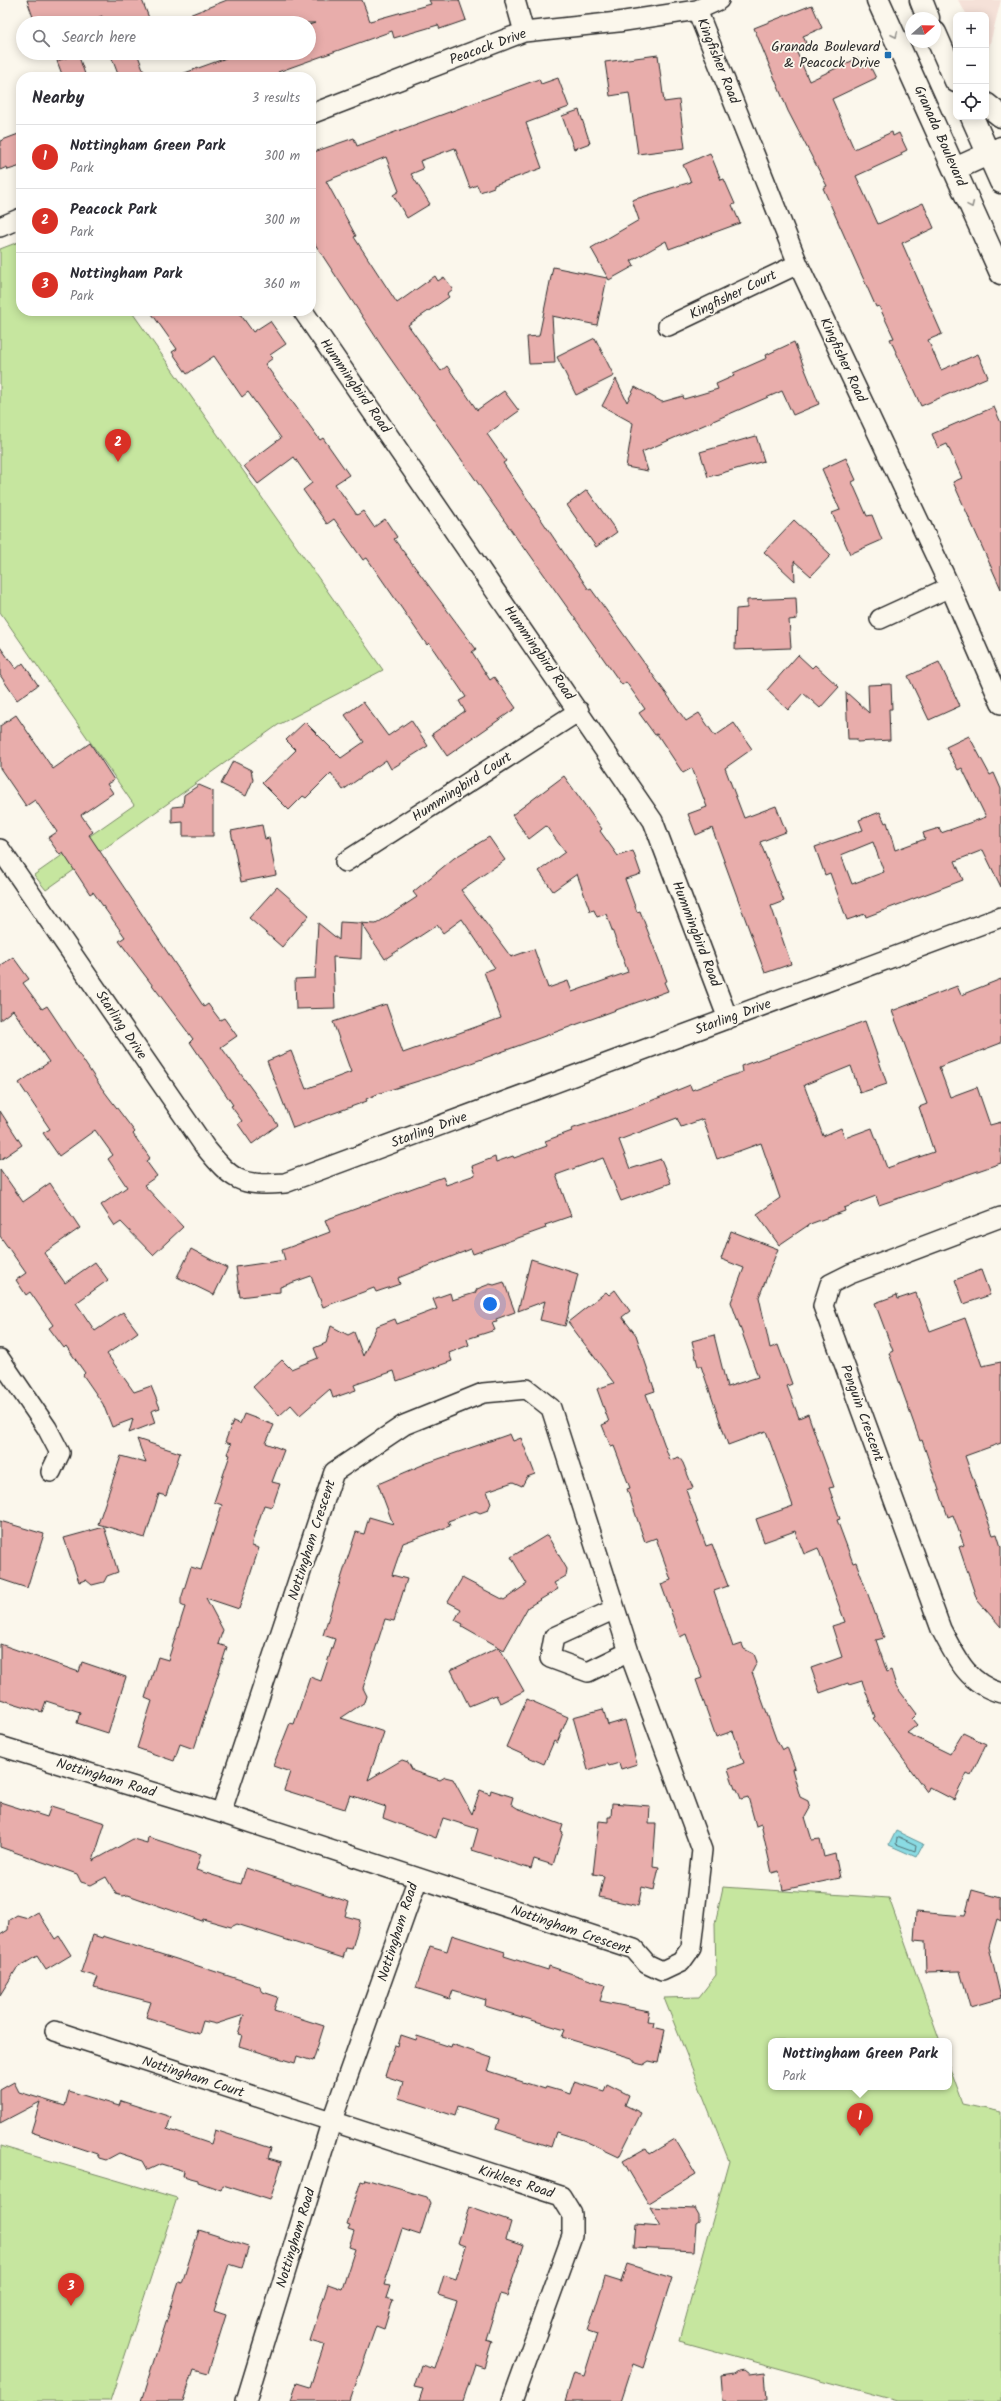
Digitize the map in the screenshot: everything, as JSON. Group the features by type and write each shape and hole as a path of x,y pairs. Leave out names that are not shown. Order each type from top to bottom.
{"main road":[{"name":"Granada Boulevard","path":"878,0 1001,273"},
{"path":"921,0 926,12"},
{"path":"941,46 953,72"},
{"path":"989,106 1001,116"},
{"path":"974,120 995,151 1001,182"},
{"path":"954,169 995,151"}],"street":[{"path":"515,0 524,32"},
{"name":"Peacock Drive","path":"316,112 524,32 618,22 698,10 720,0"},
{"name":"Kingfisher Road","path":"698,10 798,264 950,587 1001,704"},
{"path":"0,227 16,220"},
{"name":"Kingfisher Court","path":"668,326 798,264"},
{"name":"Hummingbird Road","path":"306,316 653,822 728,1019"},
{"path":"880,619 950,587"},
{"name":"Hummingbird Court","path":"345,862 579,712"},
{"name":"Starling Drive","path":"0,849 205,1147 225,1172 247,1184 263,1185 285,1183 1001,917"},
{"name":"Penguin Crescent","path":"1001,1217 850,1274 830,1284 823,1306 941,1629 959,1664 985,1689 1001,1693"},
{"path":"0,1359 47,1428 60,1453 51,1472"},
{"name":"Nottingham Crescent","path":"221,1813 334,1472 404,1425 483,1393 527,1389 551,1408 629,1652 702,1850 691,1948 681,1962 662,1971 647,1964 634,1949 418,1878"},
{"path":"615,1609 554,1637 550,1658 588,1672 629,1652"},
{"name":"Nottingham Road","path":"0,1746 221,1813 418,1878 331,2123 246,2401"},
{"name":"Nottingham Court","path":"55,2031 331,2123"},
{"name":"Kirklees Road","path":"331,2123 561,2196 572,2214 572,2236 512,2401"}],"shaded area":[{"path":"958,0 1001,0 989,47 989,12 965,12"}],"green space":[{"path":"16,243 16,316 135,316 383,670 278,725 46,890 34,875 134,805 0,612 0,249"},
{"path":"723,1887 889,1898 939,2038 768,2038 768,2090 952,2090 952,2074 963,2104 1001,2112 1001,2401 898,2401 679,2341 729,2161 664,1998 699,1997 716,1975 715,1924"},
{"path":"0,2146 177,2198 110,2401 0,2401"}],"water":[{"path":"896,1831 923,1844 916,1857 889,1845"}],"building":[{"path":"27,0 142,0 148,16 102,16 33,16"},
{"path":"227,0 362,0 370,21 431,4 429,0 459,0 466,20 440,29 438,25 394,38 392,31 316,58 316,16 187,16"},
{"path":"812,5 822,28 803,36 806,43 795,48 809,81 858,58 862,67 869,64 876,78 832,99 854,149 892,132 893,136 899,133 907,150 901,153 902,155 856,176 878,224 923,203 934,228 902,243 942,334 928,340 941,370 978,354 988,377 921,406 890,339 894,338 879,306 876,307 823,188 827,186 788,111 754,28"},
{"path":"658,55 664,102 679,100 685,148 638,154 629,93 610,96 605,62"},
{"path":"80,60 84,72 61,72 57,61"},
{"path":"113,60 140,60 144,72 117,72"},
{"path":"221,60 311,60 278,72 187,72"},
{"path":"558,78 569,107 526,123 542,168 494,185 494,187 480,192 477,185 470,188 455,148 420,161 423,169 411,174 430,204 407,218 393,195 399,191 386,157 326,181 356,236 354,237 397,303 435,276 438,281 444,277 453,289 447,294 449,297 408,325 441,371 447,366 477,410 504,391 519,411 487,434 506,461 503,463 589,590 591,589 686,721 699,713 715,736 734,723 752,749 725,768 744,818 776,806 786,832 760,842 784,901 771,906 791,964 765,973 712,828 696,835 688,814 707,807 692,768 683,773 657,734 655,735 639,713 645,709 626,682 622,685 526,549 525,550 383,348 316,246 316,151 354,138 357,146 539,79 541,84"},
{"path":"579,110 590,143 574,149 562,116"},
{"path":"16,135 16,168 8,170 7,167 0,170 0,141"},
{"path":"710,153 721,180 724,179 735,204 732,205 740,223 669,249 666,241 631,261 634,266 609,280 591,248 639,220 632,200 691,182 683,165"},
{"path":"553,267 607,278 597,325 552,316 555,363 529,364 527,337 539,336"},
{"path":"154,316 242,316 253,332 270,321 286,344 270,355 273,358 265,364 320,440 323,438 349,475 335,484 357,515 363,511 374,527 385,519 397,537 394,539 476,649 472,652 490,680 494,677 516,708 447,756 432,734 465,711 459,701 466,697 429,643 427,645 367,558 363,560 334,519 327,524 303,490 312,483 294,457 258,484 244,466 281,438 248,392 242,397 214,356 187,374 172,352 177,349"},
{"path":"595,338 614,376 576,395 557,357"},
{"path":"794,342 819,404 793,415 782,391 642,452 648,471 626,467 633,423 602,406 616,379 627,402 635,387 662,402 683,396 684,399 718,389 716,384 734,376 733,373 767,358 766,355"},
{"path":"994,407 1001,423 1001,589 953,482 962,478 947,444 938,448 932,434"},
{"path":"756,436 764,461 708,477 700,452"},
{"path":"846,458 856,480 852,482 867,516 872,515 882,540 850,554 832,513 840,510 822,469"},
{"path":"587,490 617,532 596,547 567,505"},
{"path":"794,520 831,555 811,576 794,561 795,581 764,552"},
{"path":"796,598 797,619 789,620 791,648 735,650 736,609 747,608 747,600"},
{"path":"0,647 16,669 23,663 38,685 17,700 0,675"},
{"path":"798,655 812,668 815,665 839,687 820,708 803,693 788,710 767,690"},
{"path":"939,662 960,706 929,720 908,676"},
{"path":"891,684 892,709 889,709 890,740 857,742 857,739 848,739 846,692 869,713 868,685"},
{"path":"363,702 388,736 411,720 428,746 391,769 386,760 343,790 331,773 306,798 303,796 289,810 262,783 296,750 286,740 305,722 341,758 364,742 345,715"},
{"path":"16,715 53,769 90,743 114,780 107,784 113,793 81,815 93,832 89,835 204,1007 208,1004 220,1020 224,1018 237,1036 221,1047 278,1125 252,1144 238,1124 242,1121 231,1106 233,1105 190,1042 193,1039 119,941 125,937 93,892 90,894 63,853 60,855 48,838 57,832 35,800 26,806 0,768 0,726"},
{"path":"969,736 990,775 994,773 1001,789 1001,887 983,850 955,861 963,880 866,917 865,914 847,920 830,873 825,875 815,847 863,830 859,820 880,812 885,823 887,822 895,850 925,839 923,833 939,828 941,833 986,817 962,768 958,770 946,747","holes":["873,842 884,872 852,884 841,855"]},
{"path":"233,761 251,770 253,780 246,796 221,784"},
{"path":"564,776 602,829 600,831 618,856 633,851 641,874 625,879 637,912 640,911 667,981 664,982 668,991 441,1074 380,1093 366,1099 367,1101 293,1128 267,1061 291,1051 306,1089 351,1072 333,1022 386,1004 403,1053 501,1018 484,972 495,968 462,919 443,933 437,925 385,959 362,924 361,959 333,957 335,1008 296,1009 295,979 315,978 318,923 339,940 340,922 376,924 417,897 413,892 454,858 489,837 505,860 461,890 511,957 534,949 548,988 568,981 572,992 628,972 606,914 597,917 594,910 590,911 577,874 553,891 539,871 565,852 546,826 529,839 512,815"},
{"path":"199,785 213,791 213,836 183,836 183,822 172,823 172,807 183,806 184,795"},
{"path":"262,825 265,839 269,838 276,875 241,882 231,831"},
{"path":"277,887 309,915 282,947 249,918"},
{"path":"13,957 29,979 23,983 42,1009 47,1006 101,1087 135,1132 133,1134 150,1158 146,1161 157,1176 144,1185 183,1227 153,1255 121,1222 115,1226 101,1205 127,1187 108,1159 113,1155 95,1130 59,1156 43,1133 50,1129 19,1083 49,1062 13,1010 0,1020 0,966"},
{"path":"1001,979 1001,1043 939,1067 950,1097 977,1087 990,1125 1001,1122 1001,1163 879,1205 876,1196 844,1208 845,1211 810,1224 779,1245 757,1214 780,1198 761,1143 717,1159 703,1119 681,1127 677,1118 619,1140 630,1169 661,1159 671,1183 621,1201 603,1158 556,1175 571,1216 545,1225 546,1228 473,1254 471,1249 398,1278 400,1284 376,1292 374,1288 323,1307 311,1276 280,1287 280,1292 240,1297 236,1267 285,1260 282,1250 330,1232 325,1220 443,1177 446,1185 475,1175 472,1166 495,1157 496,1162 513,1156 514,1158 547,1146 545,1141 572,1131 571,1129 626,1111 690,1085 692,1090 742,1072 741,1066 865,1021 887,1084 860,1093 851,1066 804,1085 823,1136 841,1128 845,1138 872,1128 887,1168 934,1152 919,1107 927,1104 892,1011 957,986 961,995"},
{"path":"0,1111 22,1145 0,1160"},
{"path":"0,1169 23,1202 50,1183 80,1228 44,1253 65,1283 95,1262 108,1280 76,1303 95,1331 123,1312 138,1332 107,1354 134,1392 151,1386 160,1408 151,1411 155,1423 129,1433 133,1419 112,1427 103,1404 83,1375 85,1373 66,1346 64,1348 49,1328 53,1325 30,1292 26,1295 16,1280 26,1273 0,1236"},
{"path":"731,1231 778,1249 759,1297 770,1348 778,1345 792,1384 787,1386 799,1418 808,1414 834,1487 829,1488 840,1519 837,1520 853,1563 856,1562 884,1638 876,1640 887,1672 891,1670 896,1686 917,1714 912,1719 917,1725 907,1733 950,1754 963,1733 986,1744 971,1775 967,1773 954,1800 929,1787 927,1792 873,1718 875,1717 862,1681 849,1685 848,1683 820,1693 811,1668 842,1657 832,1626 845,1622 818,1548 804,1554 795,1531 764,1542 756,1519 793,1506 766,1431 728,1445 701,1366 698,1366 692,1341 714,1335 727,1387 758,1377 731,1302 744,1268 721,1259"},
{"path":"191,1249 227,1268 214,1295 177,1277"},
{"path":"531,1259 578,1274 565,1326 540,1320 545,1301 518,1311"},
{"path":"981,1270 990,1295 964,1304 955,1280"},
{"path":"504,1282 515,1312 496,1319 497,1322 492,1323 495,1330 467,1339 469,1345 449,1353 452,1361 397,1381 394,1371 354,1385 356,1390 333,1398 330,1389 300,1415 291,1405 279,1416 253,1387 282,1360 291,1369 318,1358 314,1348 326,1343 331,1326 348,1335 354,1332 363,1356 377,1326 395,1319 397,1324 437,1309 433,1299 450,1293 452,1300 475,1293 477,1289 490,1284 494,1285"},
{"path":"615,1290 630,1311 622,1317 636,1335 655,1391 646,1394 670,1460 679,1457 683,1463 693,1488 686,1490 706,1546 712,1544 728,1586 714,1591 733,1647 742,1644 744,1649 754,1654 757,1662 752,1672 776,1739 782,1750 787,1747 795,1768 792,1769 800,1797 808,1801 810,1808 805,1817 812,1840 820,1839 824,1857 835,1854 840,1878 783,1890 779,1871 772,1873 761,1824 756,1826 748,1797 741,1799 737,1789 735,1789 728,1769 744,1763 733,1731 716,1737 696,1680 702,1678 686,1634 680,1637 661,1584 671,1580 656,1538 645,1542 627,1489 630,1488 614,1446 611,1447 602,1425 609,1422 597,1389 614,1383 568,1322 606,1292 609,1295"},
{"path":"916,1293 930,1331 965,1318 982,1366 1001,1362 1001,1443 965,1456 993,1535 997,1534 1001,1547 1001,1627 977,1600 959,1547 964,1545 953,1515 948,1517 922,1440 920,1441 889,1353 893,1351 875,1303 897,1295 898,1299"},
{"path":"244,1414 274,1425 266,1443 284,1450 272,1482 280,1484 272,1507 264,1505 252,1542 252,1546 259,1548 239,1609 206,1598 223,1630 218,1644 227,1647 194,1749 180,1744 174,1761 137,1748 152,1701 145,1698 158,1657 168,1660 185,1607 181,1605 181,1599 191,1567 201,1570 222,1505 214,1502 230,1455 227,1454 231,1444 225,1442 233,1421 240,1424"},
{"path":"510,1434 513,1441 521,1438 535,1474 527,1477 522,1486 513,1482 487,1491 491,1503 488,1510 480,1513 476,1511 448,1521 450,1526 403,1543 392,1575 407,1579 394,1621 385,1619 363,1688 367,1696 365,1702 341,1718 384,1732 368,1780 402,1760 408,1762 413,1771 440,1780 445,1777 453,1779 472,1814 480,1790 490,1794 491,1790 513,1797 511,1804 517,1808 563,1825 561,1831 563,1832 553,1865 534,1859 531,1869 472,1850 478,1829 443,1818 436,1838 383,1818 386,1807 350,1795 345,1809 284,1790 290,1772 273,1766 290,1723 294,1724 310,1677 321,1681 335,1639 323,1635 356,1532 364,1534 369,1517 393,1524 378,1484 427,1463"},
{"path":"137,1439 180,1453 166,1496 159,1494 145,1538 98,1524 121,1456 146,1463"},
{"path":"0,1521 44,1534 27,1588 0,1579"},
{"path":"104,1527 118,1572 107,1576 104,1582 92,1585 86,1580 79,1582 64,1538"},
{"path":"547,1535 567,1569 566,1576 554,1583 558,1589 528,1607 504,1650 462,1626 463,1624 455,1620 461,1609 448,1602 462,1578 504,1600 527,1584 511,1557"},
{"path":"0,1644 79,1672 82,1662 126,1677 108,1733 77,1723 80,1712 46,1701 42,1712 0,1699"},
{"path":"499,1647 524,1691 500,1703 496,1695 469,1706 451,1670"},
{"path":"527,1699 568,1717 557,1743 554,1741 544,1764 506,1747"},
{"path":"603,1709 608,1725 625,1720 637,1764 621,1769 619,1763 609,1766 608,1764 588,1770 573,1717"},
{"path":"0,1802 47,1817 51,1806 105,1823 93,1861 133,1839 147,1843 148,1837 201,1854 196,1870 241,1884 246,1868 349,1902 345,1916 360,1920 352,1949 346,1948 343,1958 237,1924 231,1927 203,1919 202,1921 128,1895 123,1896 116,1894 106,1877 91,1885 81,1882 77,1874 0,1847"},
{"path":"612,1803 650,1806 649,1824 656,1824 653,1866 659,1867 654,1890 642,1887 638,1906 599,1897 604,1876 593,1874 599,1821 608,1822 608,1817 611,1817"},
{"path":"972,1890 1001,1898 1001,1921 997,1919 989,1947 1001,1998 970,2007 960,1971 926,1972 925,1941 914,1940 916,1912 965,1916"},
{"path":"38,1912 55,1939 59,1936 71,1955 46,1970 37,1956 17,1968 0,1995 0,1935 8,1930 9,1920 17,1915 28,1918"},
{"path":"93,1935 102,1938 103,1936 259,1986 263,1992 278,1997 274,2010 324,2026 313,2061 297,2056 295,2063 239,2046 242,2035 238,2034 244,2015 216,2024 203,2021 199,2034 146,2017 151,2002 94,1987 98,1977 81,1972"},
{"path":"452,1935 505,1952 504,1956 548,1970 549,1966 605,1985 600,2001 649,2011 647,2021 654,2022 653,2027 665,2030 658,2063 649,2061 643,2065 636,2063 632,2058 562,2037 565,2030 485,2006 486,2000 453,1990 450,1999 416,1988 430,1946 447,1951"},
{"path":"401,2035 416,2040 417,2036 451,2047 452,2044 492,2058 488,2071 545,2089 546,2087 570,2094 574,2082 604,2091 607,2084 629,2095 625,2105 641,2113 619,2157 583,2140 556,2132 551,2147 496,2129 499,2119 458,2106 455,2116 398,2098 403,2082 385,2076 395,2045 398,2046"},
{"path":"14,2082 19,2092 65,2106 69,2091 119,2106 121,2101 171,2117 167,2129 211,2144 215,2130 271,2148 268,2158 282,2162 270,2200 223,2185 221,2190 198,2182 198,2180 183,2176 184,2171 161,2164 148,2170 143,2161 119,2153 106,2160 99,2158 97,2154 31,2132 40,2102 0,2123 0,2090"},
{"path":"675,2139 696,2174 648,2203 623,2161 646,2148 650,2154"},
{"path":"365,2179 427,2197 430,2203 420,2235 402,2229 384,2285 390,2286 386,2298 393,2300 384,2329 376,2326 350,2401 291,2401 297,2383 310,2387 324,2345 310,2341 328,2284 342,2289 355,2249 349,2247 354,2231 348,2229 350,2225 347,2224 361,2181 364,2182"},
{"path":"469,2207 511,2222 506,2239 524,2245 507,2296 500,2294 486,2339 492,2341 484,2367 475,2364 463,2401 419,2401 423,2389 414,2387 421,2365 435,2369 457,2301 438,2295 444,2275 456,2279 466,2246 458,2243"},
{"path":"650,2207 695,2209 699,2216 699,2222 696,2224 694,2251 634,2248 636,2224 661,2226"},
{"path":"199,2230 249,2246 242,2268 229,2264 214,2311 226,2315 208,2373 194,2369 183,2401 141,2401 179,2282 182,2283"},
{"path":"627,2264 672,2278 643,2368 633,2364 621,2401 565,2401 574,2373 584,2376 597,2334 588,2331 605,2277 621,2282"},
{"path":"744,2370 749,2374 765,2372 767,2401 723,2401 721,2376 734,2374 738,2371"}],"place":[{"name":"Granada Boulevard & Peacock Drive","path":"888,55"},
{"name":"Peacock Park","path":"118,462"},
{"name":"Nottingham Green Park","path":"860,2136"},
{"name":"Nottingham Park","path":"71,2306"}]}
